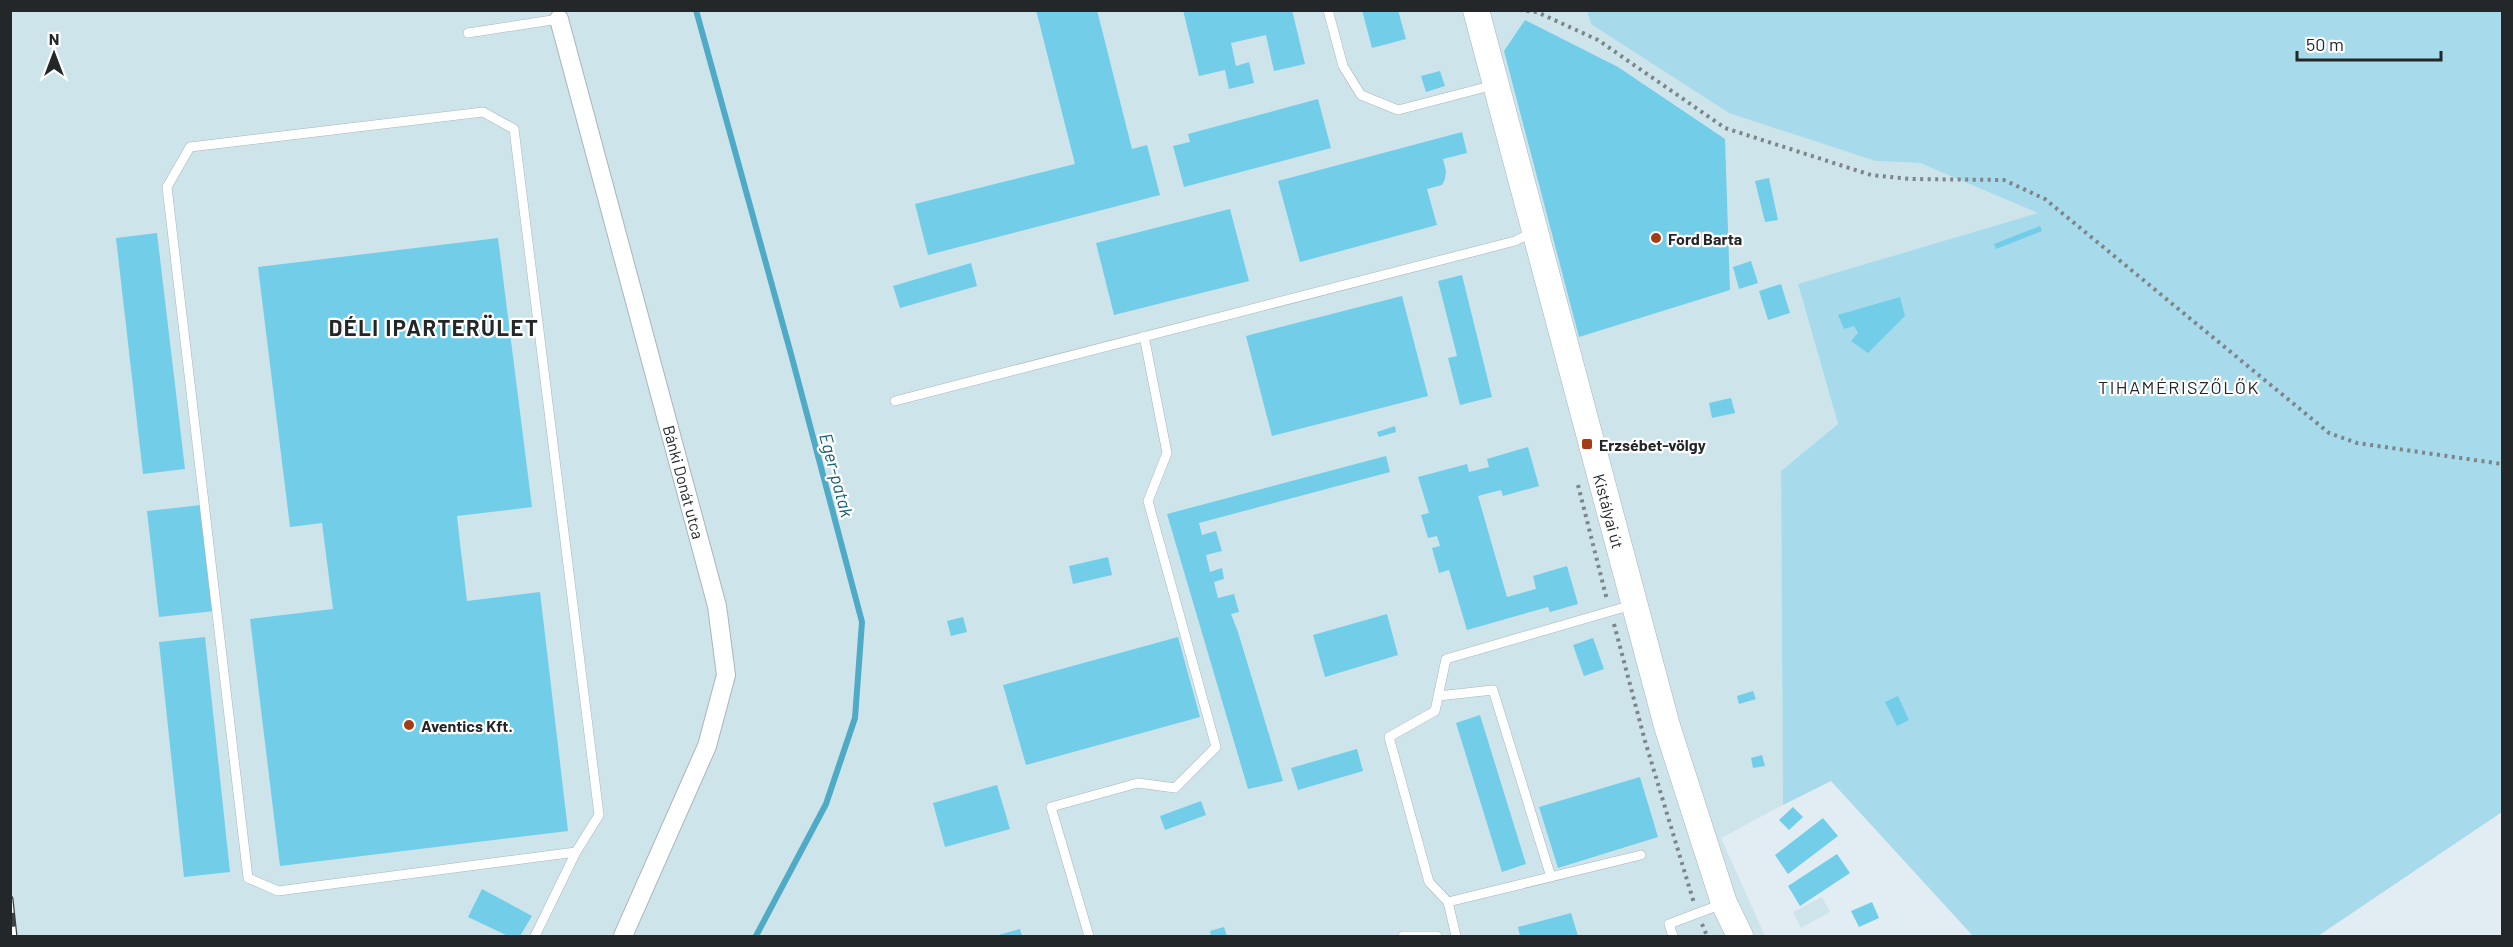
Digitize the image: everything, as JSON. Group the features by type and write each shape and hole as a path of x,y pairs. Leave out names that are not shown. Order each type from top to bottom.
{"main road":[{"name":"Kistályai út","path":"1476,10 1667,726 1724,903 1740,936"}],"street":[{"name":"Bánki Donát utca","path":"559,20 717,606 726,675 707,746 624,936"}],"lane":[{"path":"1328,10 1342,66 1361,95 1398,110 1496,84"},
{"path":"468,33 559,20"},
{"path":"535,936 576,852 599,815 514,129 483,112 190,147 167,187 248,878 278,891 576,852"},
{"path":"895,401 1515,241 1535,231"},
{"path":"1089,936 1051,807 1138,783 1175,788 1216,747 1148,501 1167,453 1144,336"},
{"path":"1456,936 1448,902 1429,882 1389,737 1436,711 1446,659 1634,605"},
{"path":"1438,696 1493,690 1551,877"},
{"path":"1448,902 1641,855"},
{"path":"1673,936 1669,924 1724,903"},
{"path":"1403,936 1437,936"}],"path":[{"path":"1519,10 1538,11 1598,40 1725,128 1871,175 1910,179 2004,180 2045,199 2329,434 2357,443 2502,464"}],"shaded area":[{"path":"10,11 1587,11 1591,24 1876,161 1920,163 2039,213 1798,284 1838,424 1781,471 1783,805 1721,838 1765,936 11,936"},
{"path":"1587,11 2502,11 2502,812 2318,936 1973,936 1831,781 1783,805 1781,471 1838,424 1798,284 2038,213 1920,163 1876,161 1729,113 1591,24"},
{"path":"1822,897 1830,912 1801,928 1793,912"}],"building":[{"path":"1036,10 1097,10 1132,149 1147,145 1160,195 928,255 915,204 1075,164"},
{"path":"1183,10 1292,10 1305,64 1274,71 1266,35 1231,43 1236,66 1249,62 1254,83 1229,89 1225,70 1199,76"},
{"path":"1362,10 1398,10 1406,39 1372,48"},
{"path":"1525,20 1618,67 1725,139 1730,290 1579,337 1504,51"},
{"path":"1440,71 1445,86 1426,92 1421,76"},
{"path":"1318,99 1331,148 1184,187 1173,146 1190,142 1188,134"},
{"path":"1462,132 1467,153 1443,159 1446,171 1442,185 1427,189 1437,225 1300,262 1278,181"},
{"path":"1769,178 1778,220 1765,222 1755,181"},
{"path":"1230,209 1249,281 1114,315 1096,243"},
{"path":"2040,226 2042,231 1996,249 1994,244"},
{"path":"157,233 185,469 143,474 116,238"},
{"path":"498,238 532,507 457,516 460,543 467,601 540,592 568,831 280,866 250,619 333,609 322,523 290,527 258,267"},
{"path":"1751,261 1758,283 1739,289 1733,267"},
{"path":"971,263 977,286 900,308 893,286"},
{"path":"1462,275 1492,397 1460,405 1448,358 1457,356 1438,281"},
{"path":"1781,284 1790,313 1768,320 1759,291"},
{"path":"1402,296 1428,396 1272,436 1246,336"},
{"path":"1900,297 1905,316 1868,353 1851,341 1858,333 1854,326 1844,329 1838,315"},
{"path":"1731,398 1735,413 1712,418 1709,403"},
{"path":"1395,426 1396,432 1379,437 1377,432"},
{"path":"1528,447 1539,486 1503,496 1501,490 1478,496 1507,597 1536,589 1533,576 1567,566 1578,604 1550,612 1548,607 1467,630 1449,570 1439,573 1432,548 1440,546 1437,536 1428,538 1421,515 1429,513 1418,477 1467,464 1469,472 1489,467 1487,459"},
{"path":"1386,456 1390,472 1199,523 1202,535 1216,531 1222,551 1206,555 1210,572 1222,568 1224,579 1214,582 1218,598 1234,594 1239,612 1231,614 1283,781 1248,789 1167,514"},
{"path":"202,505 215,611 159,617 147,511"},
{"path":"1108,557 1112,575 1073,584 1069,566"},
{"path":"1387,614 1398,655 1325,677 1313,635"},
{"path":"963,617 967,632 951,636 947,621"},
{"path":"205,637 230,872 184,877 159,642"},
{"path":"1178,637 1200,717 1026,765 1003,685"},
{"path":"1593,638 1604,669 1584,676 1573,645"},
{"path":"1753,691 1756,699 1739,704 1737,696"},
{"path":"1898,696 1909,720 1897,726 1885,702"},
{"path":"1480,715 1526,864 1502,872 1456,723"},
{"path":"1357,749 1363,771 1298,790 1291,768"},
{"path":"1762,755 1765,766 1753,768 1751,758"},
{"path":"1640,777 1658,837 1558,868 1539,807"},
{"path":"997,785 1010,829 945,847 933,803"},
{"path":"1201,801 1206,815 1165,830 1160,816"},
{"path":"1793,807 1803,817 1789,830 1779,820"},
{"path":"1823,818 1838,836 1788,874 1775,855"},
{"path":"1837,854 1850,873 1800,906 1788,886"},
{"path":"482,889 532,916 520,936 508,936 468,917"},
{"path":"1872,902 1879,918 1859,927 1851,911"},
{"path":"1571,913 1578,936 1520,936 1518,927"},
{"path":"1224,927 1227,936 1211,936 1210,931"},
{"path":"1020,929 1022,936 995,936"}],"waterway":[{"name":"Eger-patak","path":"696,10 862,622 855,718 826,804 756,936"}],"railway":[{"path":"10,899 14,936"}],"place":[{"name":"Ford Barta","path":"1656,238"},
{"name":"Erzsébet-völgy","path":"1587,444"},
{"name":"Aventics Kft.","path":"409,725"}],"district":[{"name":"DÉLI IPARTERÜLET","path":"434,327"},
{"name":"TIHAMÉRISZŐLŐK","path":"2179,387"}]}
